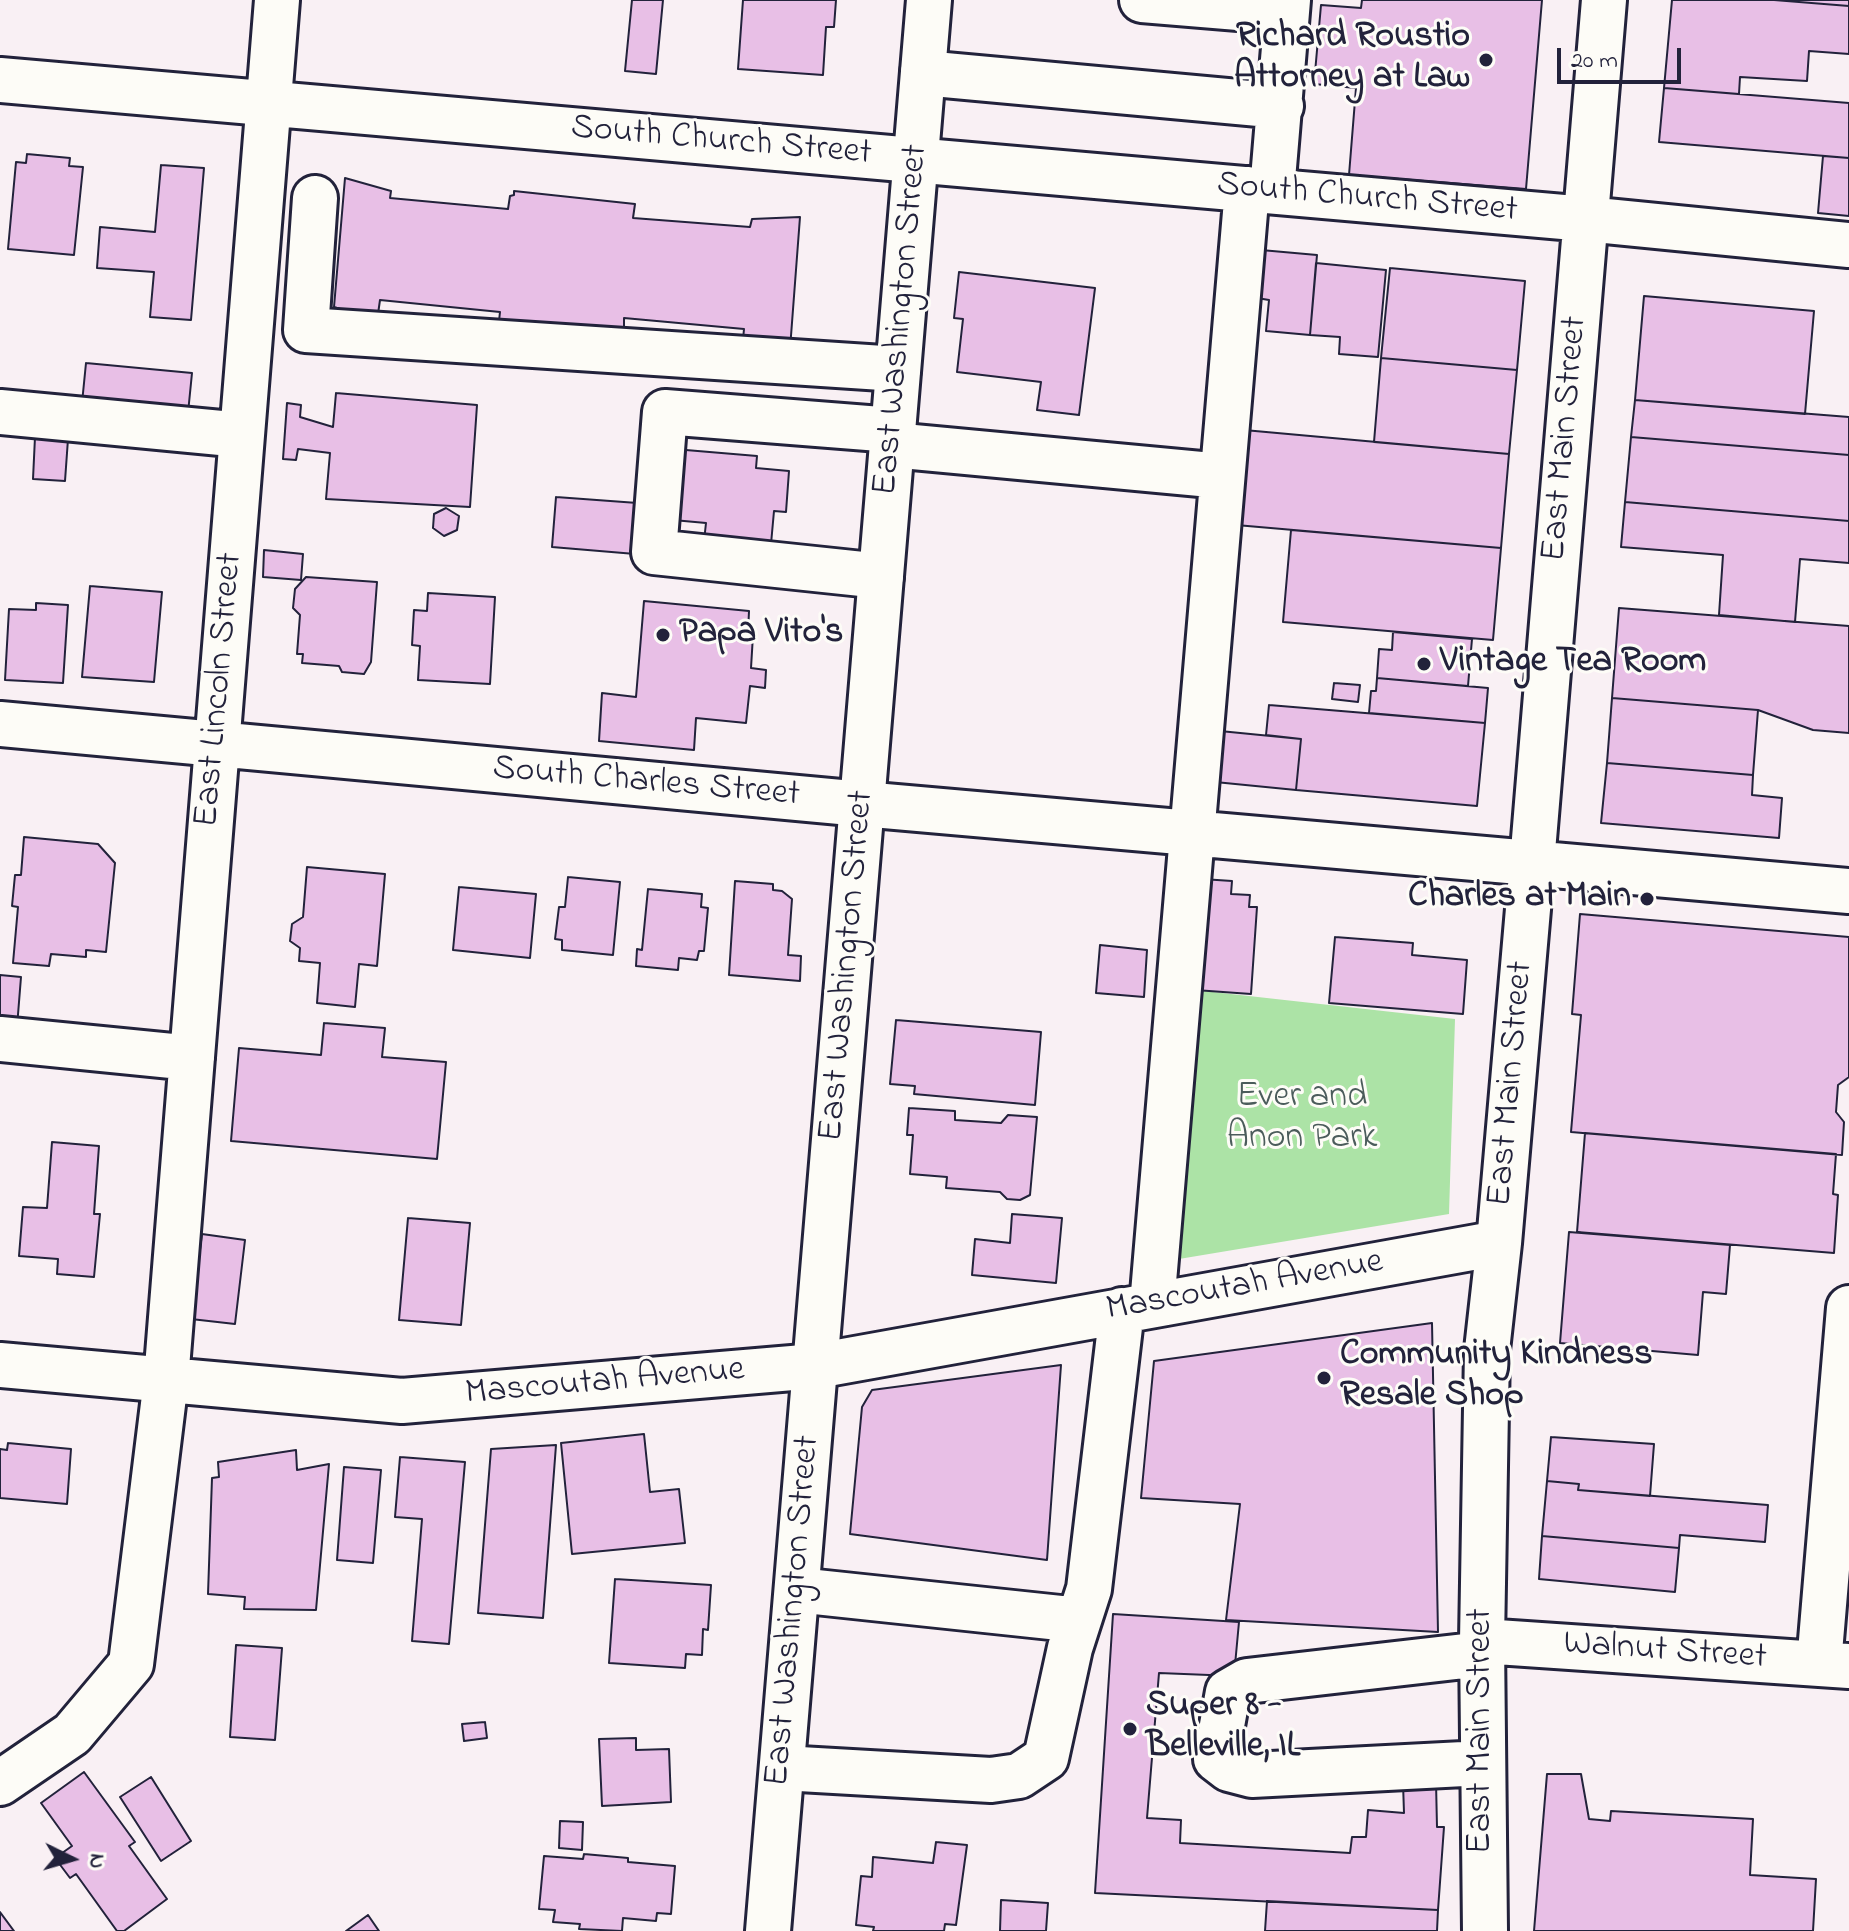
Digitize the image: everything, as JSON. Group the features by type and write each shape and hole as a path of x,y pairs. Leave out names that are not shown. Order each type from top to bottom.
{"street":[{"name":"East Lincoln Street","path":"166,1380 277,0"},
{"name":"East Washington Street","path":"768,1931 929,0"},
{"path":"782,1768 991,1780 1019,1776 1046,1758 1070,1648 1089,1589 1137,1308 1191,833 1222,476 1260,190 1281,106 1288,6 1142,0"},
{"name":"East Main Street","path":"1485,1931 1482,1647 1487,1350 1532,863 1604,0"},
{"path":"923,73 1281,106"},
{"name":"South Church Street","path":"0,80 1586,219 1849,245"},
{"path":"315,198 306,330 898,369"},
{"path":"0,412 242,435"},
{"path":"881,576 654,552 665,412 1222,476"},
{"name":"South Charles Street","path":"0,724 1849,891"},
{"path":"0,1039 192,1058"},
{"name":"Mascoutah Avenue","path":"0,1365 402,1401 816,1366 1499,1243"},
{"path":"1834,1665 1849,1308"},
{"path":"0,1783 72,1734 131,1664 166,1380"},
{"path":"797,1590 1079,1620"},
{"name":"Walnut Street","path":"1483,1763 1252,1775 1229,1769 1216,1759 1228,1692 1247,1681 1482,1647 1834,1665"}],"green space":[{"name":"Ever and Anon Park","path":"1195,990 1455,1019 1449,1214 1173,1260"}],"building":[{"path":"632,0 663,0 656,74 625,71"},
{"path":"743,0 836,0 834,27 826,27 823,75 738,69"},
{"path":"1362,0 1542,0 1526,189 1349,175 1356,88 1314,84 1321,5 1361,8"},
{"path":"1672,0 1774,0 1849,6 1849,54 1809,51 1807,81 1740,77 1739,94 1664,88"},
{"path":"1774,0 1849,0 1849,6"},
{"path":"1664,88 1849,103 1849,158 1659,142"},
{"path":"27,154 70,158 69,166 83,167 74,255 8,249 16,162 26,163"},
{"path":"1823,156 1849,158 1849,216 1818,213"},
{"path":"161,165 204,168 191,320 150,317 154,272 97,268 100,227 155,232"},
{"path":"345,178 391,191 390,198 508,209 514,191 635,204 633,218 750,227 752,219 800,217 790,349 742,350 744,329 624,318 624,329 499,321 500,312 380,300 377,321 334,307"},
{"path":"1261,250 1317,255 1310,335 1266,331 1269,300 1257,298"},
{"path":"1316,263 1386,270 1378,357 1339,354 1340,337 1310,335"},
{"path":"1390,268 1525,281 1517,370 1381,358"},
{"path":"959,272 1095,288 1079,415 1037,410 1041,382 957,372 963,319 954,318"},
{"path":"1644,296 1814,311 1805,414 1635,400"},
{"path":"1381,358 1517,370 1509,454 1374,442"},
{"path":"86,363 192,373 188,413 82,403"},
{"path":"336,393 477,405 470,507 326,499 330,453 298,449 296,460 283,459 287,403 301,405 300,417 333,427"},
{"path":"1635,400 1849,417 1849,455 1631,437"},
{"path":"1244,430 1509,454 1501,548 1236,525"},
{"path":"35,437 68,439 65,481 33,479"},
{"path":"1631,437 1849,455 1849,521 1625,502"},
{"path":"674,449 757,456 756,468 789,471 786,512 774,511 771,544 703,550 706,523 662,519"},
{"path":"556,497 651,504 647,555 552,547"},
{"path":"1625,502 1849,521 1849,563 1800,559 1795,622 1719,615 1723,555 1621,547"},
{"path":"446,508 459,516 457,530 444,536 433,528 434,514"},
{"path":"1291,530 1501,548 1493,640 1283,622"},
{"path":"264,550 303,554 301,580 263,577"},
{"path":"306,577 377,582 371,662 364,674 342,672 339,666 302,663 303,654 297,654 300,615 293,608 295,589"},
{"path":"90,586 162,592 154,682 82,677"},
{"path":"428,593 495,597 490,684 418,680 420,646 412,645 414,610 427,611"},
{"path":"644,601 749,611 748,634 753,635 751,668 766,670 765,688 750,686 746,723 696,718 694,750 599,741 602,693 636,697"},
{"path":"36,603 68,605 63,683 5,680 9,609 36,610"},
{"path":"1619,608 1849,626 1849,733 1813,730 1758,710 1612,698"},
{"name":"Vintage Tea Room","path":"1393,632 1472,639 1468,686 1377,678 1379,649 1392,650"},
{"path":"1377,678 1488,688 1485,723 1369,713 1371,691 1376,691"},
{"path":"1334,683 1360,685 1358,702 1332,699"},
{"path":"1612,698 1758,710 1753,775 1607,763"},
{"path":"1269,705 1485,723 1477,806 1296,790 1301,739 1266,735"},
{"path":"1220,731 1301,739 1296,790 1215,782"},
{"path":"1607,763 1753,775 1752,795 1782,798 1779,838 1601,823"},
{"path":"24,837 98,844 115,863 106,952 86,950 86,957 51,954 49,966 13,963 18,907 12,906 15,875 21,875"},
{"path":"307,867 385,874 377,966 359,964 355,1007 317,1003 320,963 299,961 300,948 290,941 292,924 303,917"},
{"path":"568,877 620,882 613,955 562,950 562,940 555,939 559,907 565,907"},
{"path":"1202,879 1232,881 1231,894 1250,895 1249,907 1257,907 1251,994 1195,990"},
{"path":"735,881 773,884 773,890 782,891 792,899 788,955 801,956 800,981 729,975"},
{"path":"459,887 536,894 530,958 453,950"},
{"path":"648,889 702,894 701,907 708,908 704,951 699,951 697,960 679,958 678,970 636,966 637,949 642,950"},
{"path":"1580,914 1849,937 1849,1077 1838,1085 1836,1112 1844,1122 1842,1155 1571,1132 1581,1015 1572,1014"},
{"path":"1335,937 1413,943 1412,955 1467,960 1463,1014 1329,1003"},
{"path":"1100,945 1147,950 1144,997 1096,993"},
{"path":"0,975 21,977 17,1027 0,1026"},
{"path":"896,1020 1041,1032 1035,1105 914,1094 915,1086 890,1084"},
{"path":"324,1023 385,1028 382,1057 446,1062 437,1159 231,1141 239,1048 321,1055"},
{"path":"909,1108 955,1111 955,1120 1001,1123 1008,1115 1037,1117 1030,1195 1020,1200 1007,1199 1000,1192 946,1188 947,1177 910,1174 913,1135 907,1135"},
{"path":"1585,1133 1836,1154 1833,1194 1838,1195 1834,1253 1577,1232"},
{"path":"52,1142 99,1146 94,1214 100,1214 94,1277 57,1274 58,1259 19,1256 23,1207 47,1208"},
{"path":"1012,1214 1062,1218 1056,1283 972,1275 975,1239 1010,1243"},
{"path":"408,1218 470,1223 461,1325 399,1320"},
{"path":"1569,1232 1730,1245 1726,1294 1703,1292 1698,1355 1560,1343"},
{"path":"202,1234 245,1240 235,1324 191,1319"},
{"path":"1432,1323 1438,1632 1226,1620 1240,1504 1141,1498 1154,1361"},
{"path":"1061,1365 1047,1560 850,1534 862,1407 872,1390"},
{"path":"644,1434 650,1492 679,1489 685,1543 572,1554 561,1443"},
{"path":"1551,1437 1654,1444 1650,1496 1578,1490 1579,1484 1547,1481"},
{"path":"8,1443 71,1449 67,1504 0,1498 0,1449 7,1450"},
{"path":"556,1445 543,1618 478,1613 491,1449"},
{"path":"296,1450 297,1470 329,1464 316,1610 244,1609 245,1597 208,1594 212,1478 219,1477 218,1462"},
{"path":"400,1457 465,1462 449,1644 412,1641 422,1519 395,1517"},
{"path":"344,1467 381,1470 373,1563 337,1560"},
{"path":"1547,1481 1579,1484 1578,1490 1768,1505 1765,1542 1680,1535 1679,1548 1542,1536"},
{"path":"1542,1536 1679,1548 1675,1592 1539,1579"},
{"path":"615,1579 711,1585 708,1630 703,1629 702,1655 686,1654 685,1668 609,1663"},
{"name":"Super 8 - Belleville, IL","path":"1113,1614 1239,1622 1234,1676 1159,1673 1147,1818 1181,1820 1180,1843 1350,1853 1352,1837 1366,1837 1368,1810 1404,1813 1403,1783 1436,1782 1437,1827 1444,1827 1438,1910 1095,1893"},
{"path":"236,1645 282,1648 275,1740 230,1737"},
{"path":"485,1722 487,1738 464,1741 462,1724"},
{"path":"636,1738 636,1750 669,1749 671,1802 602,1806 599,1739"},
{"path":"84,1772 135,1842 129,1846 167,1899 124,1931 117,1931 76,1874 70,1878 55,1858 72,1846 41,1803"},
{"path":"1547,1774 1581,1774 1589,1819 1610,1821 1611,1811 1753,1819 1750,1875 1816,1879 1813,1931 1534,1931"},
{"path":"151,1777 191,1841 161,1861 120,1797"},
{"path":"560,1821 583,1822 582,1850 559,1848"},
{"path":"936,1842 967,1845 956,1925 945,1924 944,1931 873,1931 874,1927 856,1925 861,1876 872,1877 873,1857 933,1863"},
{"path":"584,1854 675,1866 671,1914 657,1913 656,1921 623,1918 622,1931 579,1929 580,1924 553,1922 555,1910 539,1909 544,1856 583,1859"},
{"path":"1001,1900 1048,1903 1046,1931 1000,1931"},
{"path":"1267,1901 1438,1910 1437,1931 1265,1931"},
{"path":"0,1912 14,1931 0,1931"},
{"path":"368,1915 379,1931 346,1931"}],"place":[{"name":"Richard Roustio Attorney at Law","path":"1486,60"},
{"name":"Papa Vito's","path":"663,635"},
{"name":"Vintage Tea Room","path":"1424,664"},
{"name":"Charles at Main","path":"1647,899"},
{"name":"Community Kindness Resale Shop","path":"1324,1378"},
{"name":"Super 8 - Belleville, IL","path":"1130,1729"}]}
